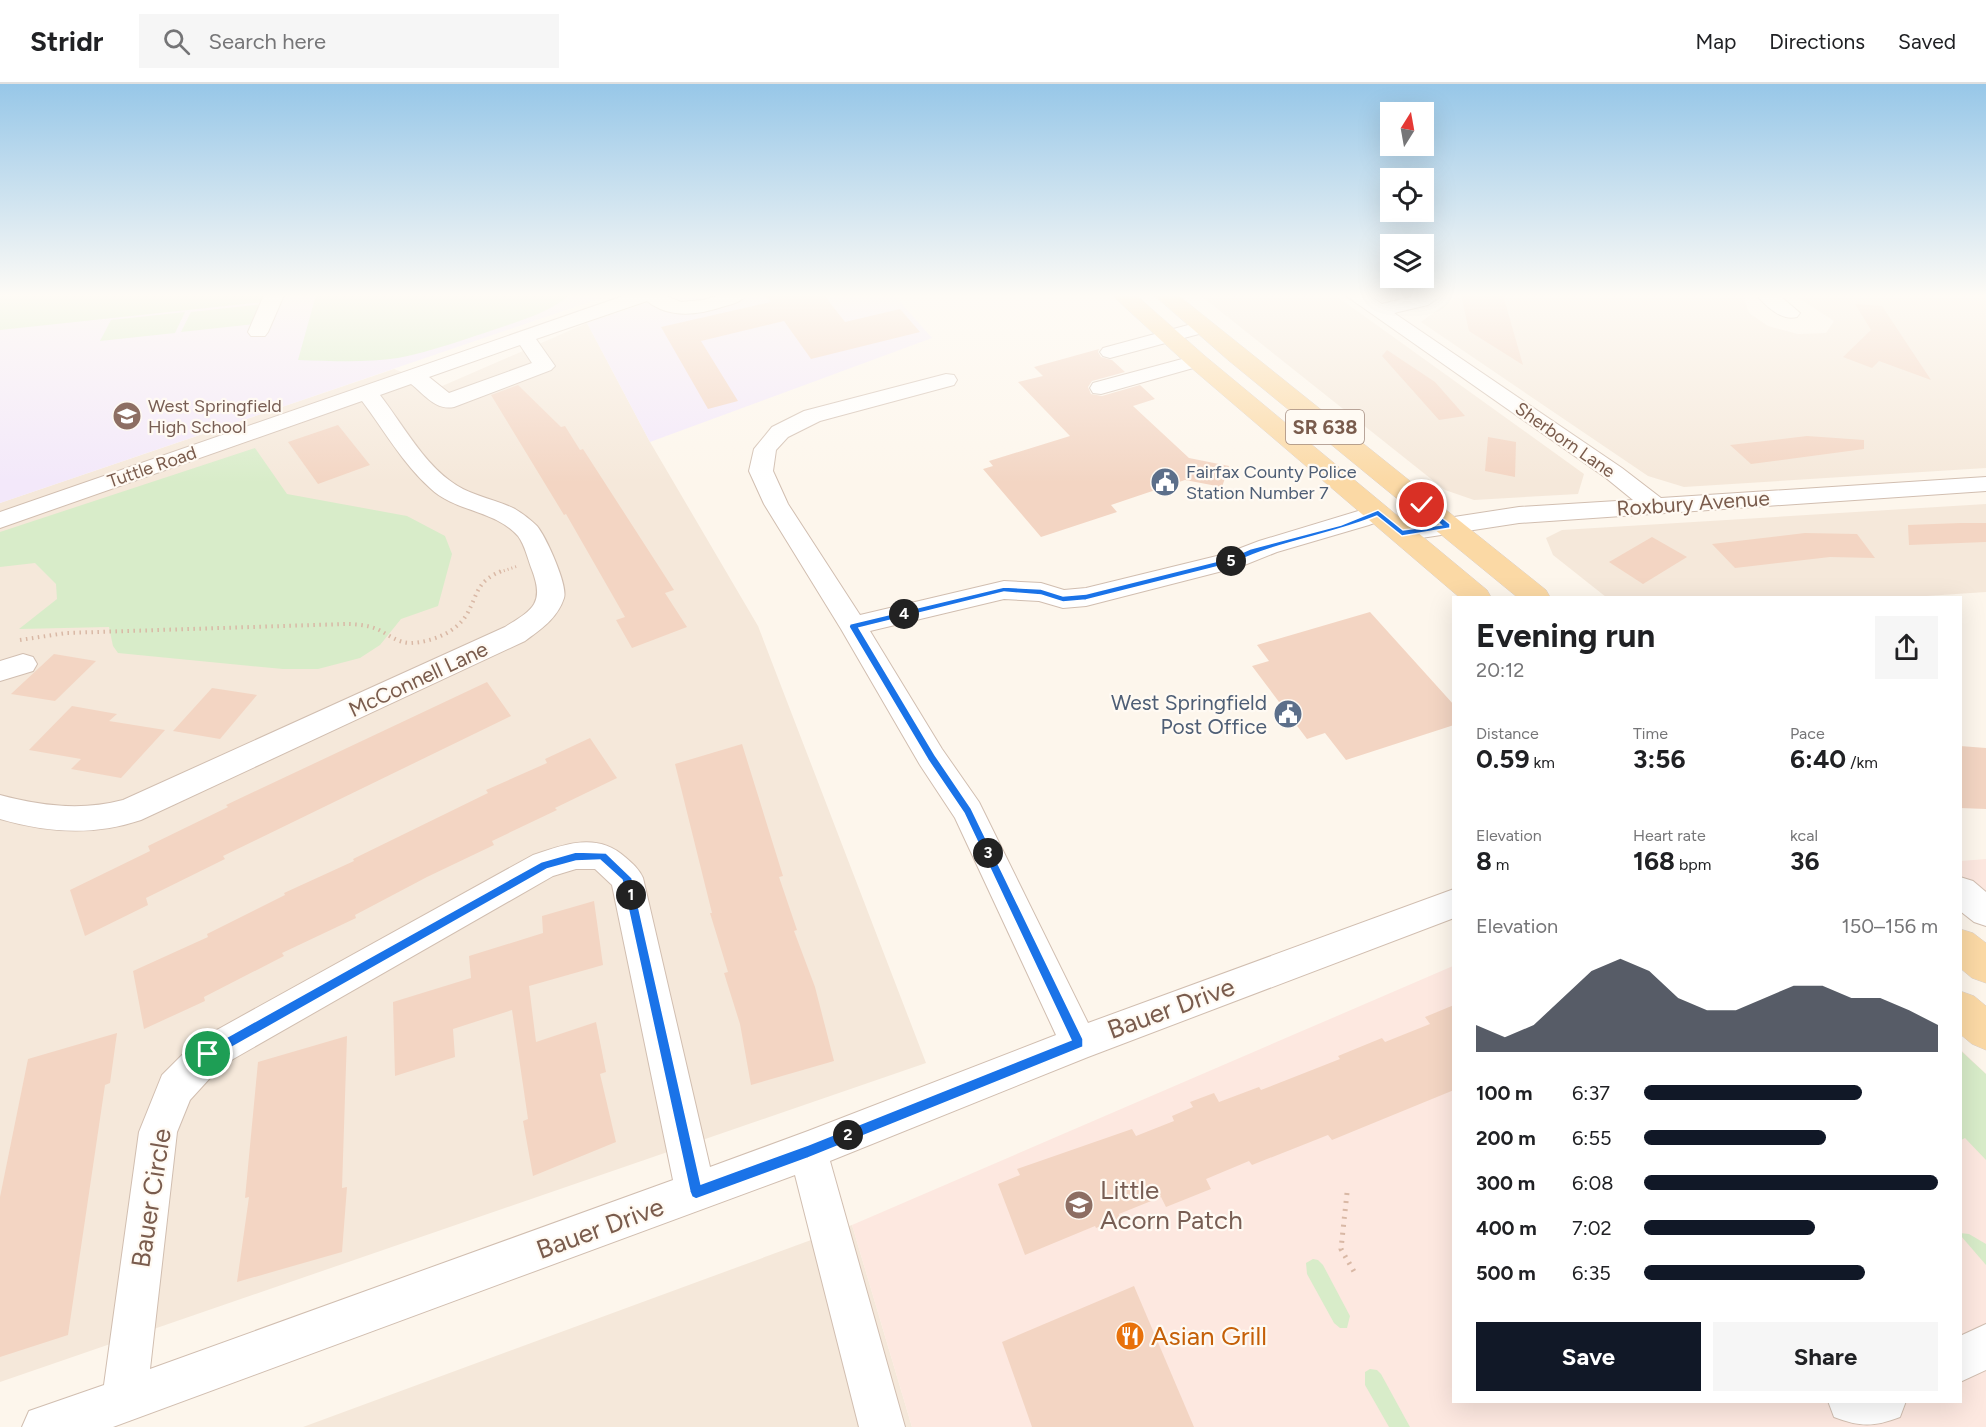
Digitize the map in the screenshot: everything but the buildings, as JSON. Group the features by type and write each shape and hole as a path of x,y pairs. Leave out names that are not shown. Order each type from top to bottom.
{"main road":[{"name":"SR 638","path":"1193,358 1476,596"},
{"name":"SR 638","path":"1241,358 1535,596"},
{"path":"1962,947 1986,966"},
{"path":"1962,1011 1986,1031"}],"street":[{"name":"Tuttle Road","path":"0,520 463,358"},
{"path":"414,375 446,402 544,366 538,358"},
{"name":"Sherborn Lane","path":"1446,358 1614,473 1656,506"},
{"path":"1101,388 1197,361"},
{"path":"946,380 812,416 780,432 765,449 761,471 776,504 931,757 968,811 1079,1043"},
{"name":"McConnell Lane","path":"0,807 92,820 119,814 311,728 531,625 547,609 551,597 551,586 528,532 517,522 492,509 460,498 439,484 418,462 367,392"},
{"name":"Roxbury Avenue","path":"1402,533 1519,515 1986,484"},
{"path":"853,627 1004,590 1041,592 1063,599 1086,597 1233,560 1253,551 1344,526 1378,513"},
{"name":"Bauer Circle","path":"124,1401 158,1131 175,1088 208,1054 544,866 576,856 602,856 627,878 696,1192"},
{"path":"1962,892 1986,888"},
{"path":"1962,893 1986,912"},
{"name":"Bauer Drive","path":"45,1427 124,1401 808,1151 1079,1043 1452,904"},
{"path":"808,1151 882,1427"},
{"path":"1962,1359 1986,1346"},
{"path":"1860,1403 1875,1406 1880,1403"}],"path":[{"path":"14,659 37,636 66,633 340,624 370,627 399,641 414,642 446,633 462,621 477,590 489,578 541,558"},
{"path":"1347,1193 1341,1249 1356,1275"}],"shaded area":[{"path":"0,358 426,358 0,503"},
{"path":"507,358 605,358 650,442 758,626 926,1063 0,1382 0,503 394,369 440,387"},
{"path":"605,358 879,358 650,442"},
{"path":"1279,358 1422,358 1584,474 1578,494 1474,500 1445,490"},
{"path":"1474,358 1986,358 1986,468 1684,487 1648,476"},
{"path":"1986,504 1986,592 1927,596 1605,596 1553,555 1546,538 1562,530"},
{"path":"1986,859 1986,924 1962,902 1962,861"},
{"path":"1452,966 1452,1403 1962,1403 1962,1051 1986,1074 1986,1427 912,1427 852,1225"},
{"path":"852,1225 912,1427 303,1427"}],"green space":[{"path":"299,358 399,358 373,361 298,360"},
{"path":"255,448 287,494 407,516 445,536 452,554 438,606 401,619 380,645 360,658 318,669 283,669 118,653 113,646 109,627 19,629 57,599 56,584 35,563 0,567 0,532"},
{"path":"1962,1052 1986,1074 1986,1160 1965,1138 1962,1140"},
{"path":"1962,1233 1969,1234 1986,1244 1986,1265 1962,1237"},
{"path":"1313,1259 1323,1265 1350,1316 1347,1328 1340,1328 1334,1323 1307,1274 1306,1263"},
{"path":"1370,1369 1377,1370 1381,1374 1410,1427 1389,1427 1365,1385 1365,1372"}],"place":[{"name":"West Springfield High School","path":"127,416"},
{"name":"Fairfax County Police Station Number 7","path":"1165,482"},
{"name":"West Springfield Post Office","path":"1288,714"},
{"name":"Little Acorn Patch","path":"1079,1205"},
{"name":"Asian Grill","path":"1130,1336"}],"route":[{"path":"208,1054 544,866 576,856 602,856 627,878 696,1192 808,1151 1079,1043 968,811 931,757 853,627 1004,590 1041,592 1063,599 1086,597 1233,560 1253,551 1344,526 1378,513 1402,533 1448,526 1422,505"}]}
